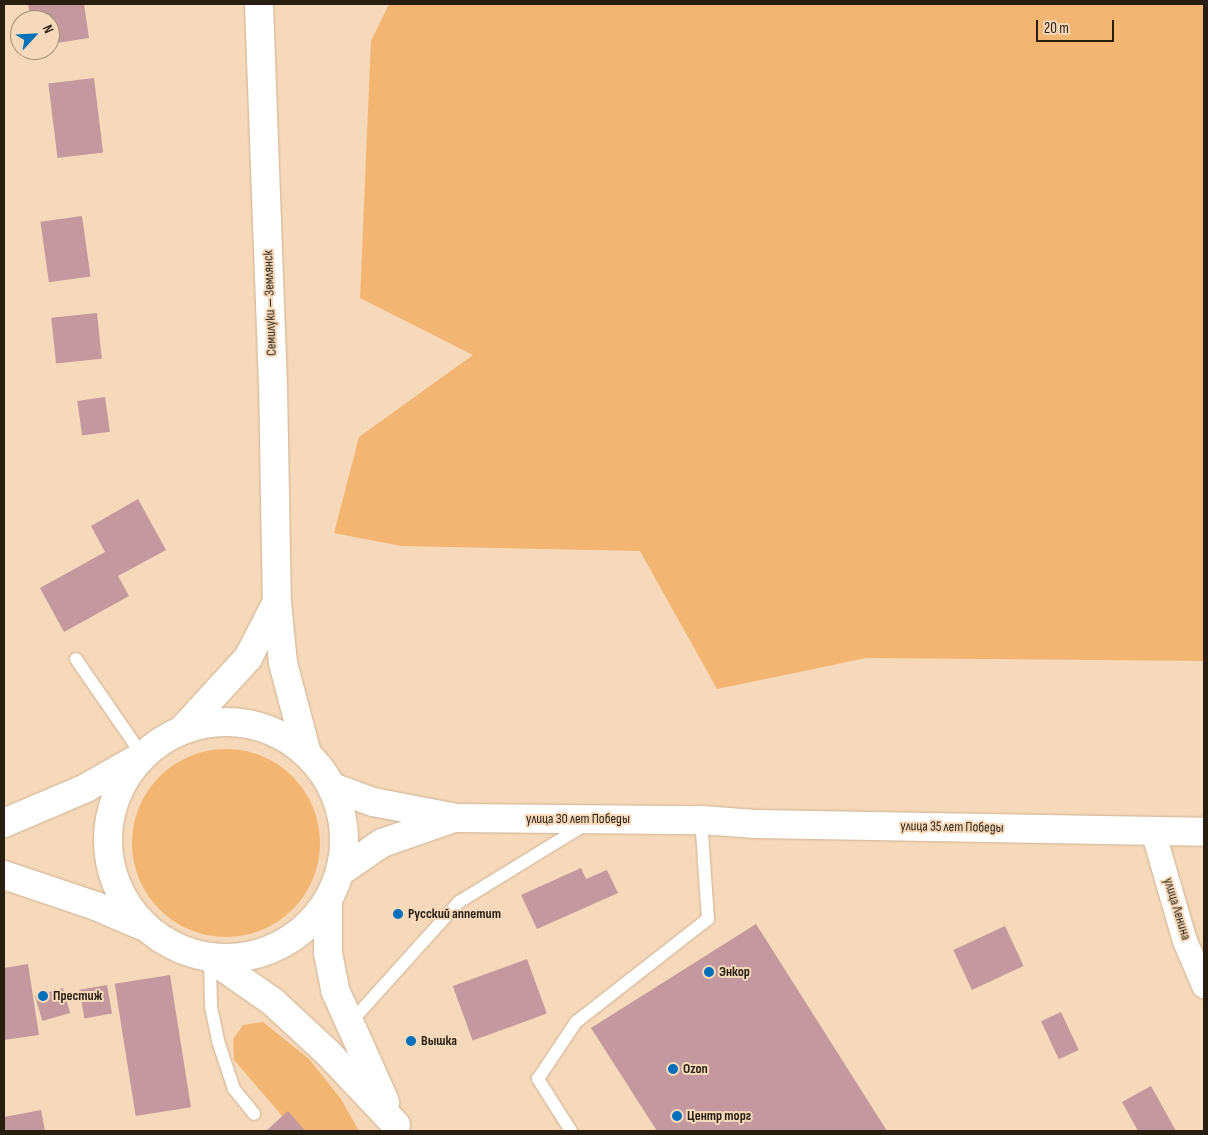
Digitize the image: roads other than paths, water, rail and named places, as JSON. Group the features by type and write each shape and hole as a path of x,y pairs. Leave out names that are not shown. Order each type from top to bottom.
{"main road":[{"name":"Семилуки — Землянск","path":"260,4 277,602 283,663 307,754"},
{"path":"4,823 86,788 143,756 182,730 248,658 277,602"},
{"path":"182,730 212,722 244,723 274,732 307,754 332,787 342,814 344,844 340,872 328,900 307,928 278,947 244,958 210,958"},
{"path":"143,756 120,786 109,823 109,861 122,897 145,927"},
{"path":"332,787 373,802 456,818"},
{"path":"340,872 382,843 456,818"},
{"name":"улица 30 лет Победы","path":"456,818 701,820"},
{"name":"улица 35 лет Победы","path":"701,820 756,824 1204,832"},
{"path":"4,875 96,906 145,927 175,947 210,958 274,1002 328,1053 398,1128"},
{"path":"328,900 328,953 335,990 349,1025 398,1128"}],"street":[{"name":"улица Ленина","path":"1153,831 1185,941 1204,986"}],"lane":[{"path":"76,659 143,756"},
{"path":"349,1025 459,902 594,819"},
{"path":"571,1131 538,1079 576,1022 708,919 701,820"},
{"path":"210,958 211,1007 218,1041 234,1090 254,1114"}],"place":[{"name":"Русский аппетит","path":"398,914"},
{"name":"Энкор","path":"709,972"},
{"name":"Престиж","path":"43,996"},
{"name":"Вышка","path":"411,1041"},
{"name":"Ozon","path":"673,1069"},
{"name":"Центр торг","path":"677,1116"}]}
